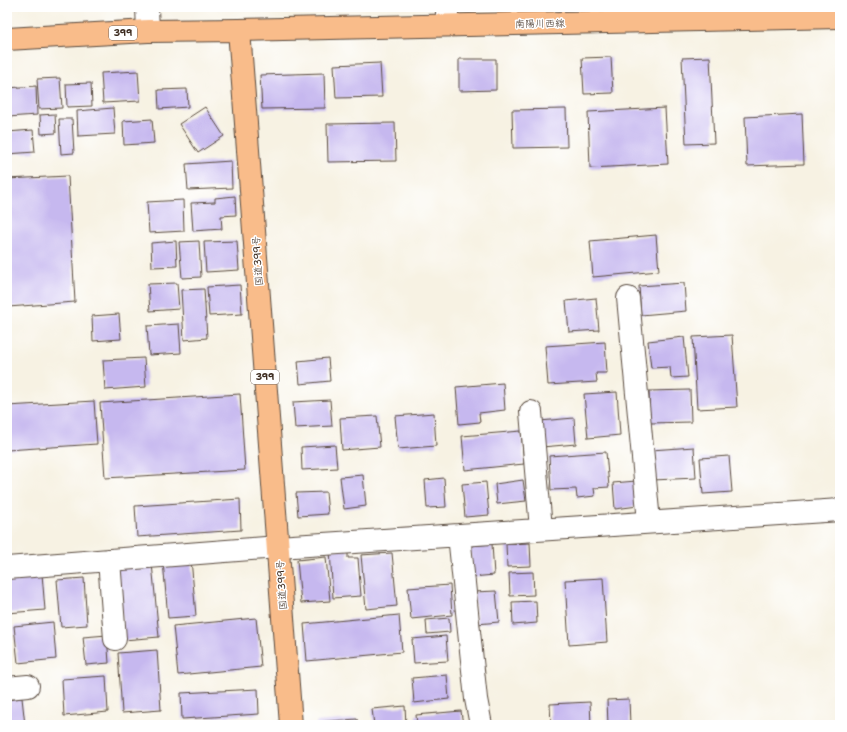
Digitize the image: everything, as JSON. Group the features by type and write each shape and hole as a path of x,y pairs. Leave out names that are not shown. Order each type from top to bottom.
{"main road":[{"name":"南陽川西線","path":"239,30 447,16 816,12 840,17"},
{"name":"399","path":"7,39 148,31 239,30"},
{"name":"国道399号","path":"239,30 291,725"}],"lane":[{"path":"147,7 148,31"},
{"path":"628,298 649,522"},
{"path":"531,412 541,529"},
{"path":"7,568 278,546 840,510"},
{"path":"460,535 476,699 481,725"},
{"path":"109,560 115,639"}],"building":[{"path":"611,57 613,93 584,94 582,58"},
{"path":"710,57 714,143 686,144 682,58"},
{"path":"459,59 496,59 496,90 459,91"},
{"path":"380,63 382,97 336,98 334,65"},
{"path":"138,71 140,101 103,103 101,73"},
{"path":"324,73 325,108 262,109 260,75"},
{"path":"60,78 62,108 39,109 37,79"},
{"path":"91,83 92,106 67,107 66,84"},
{"path":"36,86 37,115 7,117 7,88"},
{"path":"187,89 188,107 159,109 158,90"},
{"path":"205,107 224,136 198,153 179,124"},
{"path":"113,108 115,134 78,136 77,111"},
{"path":"665,108 668,164 590,168 588,112"},
{"path":"566,109 567,147 513,148 512,110"},
{"path":"55,114 56,133 41,134 40,115"},
{"path":"802,114 804,164 747,166 745,117"},
{"path":"59,119 72,119 74,153 61,154"},
{"path":"152,119 154,143 124,145 123,121"},
{"path":"395,123 396,161 328,162 327,124"},
{"path":"33,130 35,152 7,154 7,132"},
{"path":"231,161 232,188 188,190 186,164"},
{"path":"68,176 75,302 8,307 7,179"},
{"path":"235,196 236,215 221,216 222,229 193,231 191,203 215,202 215,198"},
{"path":"183,200 184,231 149,233 147,202"},
{"path":"656,235 659,271 593,277 590,241"},
{"path":"176,241 177,266 152,267 151,243"},
{"path":"199,241 201,277 182,278 179,242"},
{"path":"237,241 239,270 206,272 204,242"},
{"path":"177,283 179,309 150,311 148,284"},
{"path":"684,283 686,311 641,315 639,286"},
{"path":"240,285 242,314 209,316 207,287"},
{"path":"204,289 207,338 184,340 181,290"},
{"path":"596,298 599,330 569,332 566,301"},
{"path":"119,314 121,339 93,341 92,316"},
{"path":"179,324 181,353 149,355 147,326"},
{"path":"732,335 737,407 697,409 693,337"},
{"path":"684,337 688,377 671,378 670,367 651,368 648,341"},
{"path":"605,342 607,373 596,373 597,382 548,385 545,346"},
{"path":"144,358 146,387 105,390 103,360"},
{"path":"328,358 330,381 300,384 298,361"},
{"path":"503,383 505,410 479,413 480,422 459,424 456,387"},
{"path":"690,390 691,422 650,423 649,391"},
{"path":"617,392 620,435 588,438 584,394"},
{"path":"240,394 245,470 105,478 100,403"},
{"path":"330,400 332,426 295,428 293,402"},
{"path":"94,401 97,444 7,450 7,406"},
{"path":"434,413 436,446 398,449 395,416"},
{"path":"377,416 380,447 342,450 340,418"},
{"path":"574,418 576,444 542,447 540,421"},
{"path":"521,431 524,464 465,470 462,436"},
{"path":"335,445 337,468 302,470 301,447"},
{"path":"694,447 696,478 653,480 651,450"},
{"path":"606,452 609,487 594,488 595,496 577,498 576,489 551,490 549,456"},
{"path":"729,456 732,492 703,494 700,458"},
{"path":"363,475 366,506 344,509 340,477"},
{"path":"444,478 446,507 427,508 425,480"},
{"path":"523,480 526,501 497,504 495,484"},
{"path":"636,481 638,506 615,509 613,483"},
{"path":"486,482 489,515 465,517 462,484"},
{"path":"326,492 328,514 298,516 296,493"},
{"path":"240,499 241,530 137,537 135,506"},
{"path":"530,543 531,566 507,567 506,544"},
{"path":"492,544 494,575 472,577 470,546"},
{"path":"348,549 348,558 358,558 361,596 333,598 330,550"},
{"path":"392,553 397,606 366,609 361,555"},
{"path":"326,557 330,601 301,603 297,560"},
{"path":"191,559 196,616 168,618 163,561"},
{"path":"152,563 159,637 124,640 117,567"},
{"path":"533,572 534,595 510,596 509,573"},
{"path":"42,574 45,610 7,613 7,577"},
{"path":"84,578 87,625 61,627 57,580"},
{"path":"603,578 607,642 569,645 565,580"},
{"path":"450,585 452,615 411,619 408,588"},
{"path":"496,591 499,622 477,624 474,592"},
{"path":"536,601 537,623 513,625 512,602"},
{"path":"399,615 402,652 307,661 304,624"},
{"path":"256,618 261,667 178,675 173,626"},
{"path":"449,618 450,632 427,634 426,620"},
{"path":"53,622 56,659 18,663 14,626"},
{"path":"107,635 109,663 86,665 83,637"},
{"path":"446,636 448,661 414,663 412,639"},
{"path":"157,650 161,710 122,713 118,653"},
{"path":"447,675 449,699 414,703 412,678"},
{"path":"106,676 108,712 64,716 62,679"},
{"path":"258,689 259,714 182,719 181,693"},
{"path":"22,698 25,725 7,725 7,700"},
{"path":"629,699 630,725 608,725 607,700"},
{"path":"590,702 591,725 551,725 550,704"},
{"path":"405,706 406,725 374,725 372,709"},
{"path":"461,711 463,725 417,725 416,715"},
{"path":"357,719 358,725 316,725 316,722"}]}
